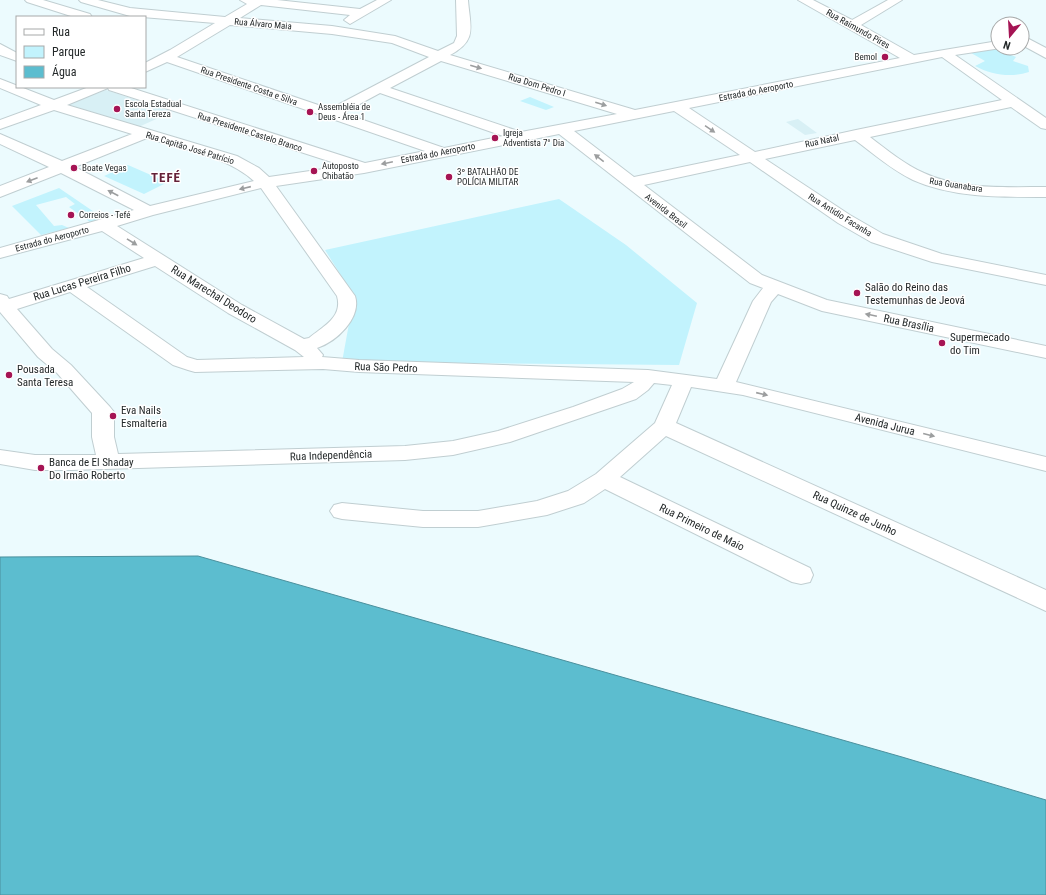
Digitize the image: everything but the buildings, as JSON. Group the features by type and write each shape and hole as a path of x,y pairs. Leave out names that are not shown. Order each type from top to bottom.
{"street":[{"path":"31,0 81,16"},
{"name":"Rua Álvaro Maia","path":"85,0 130,12 332,30 395,40 439,56"},
{"path":"87,16 112,8 128,0"},
{"path":"243,0 362,13"},
{"path":"332,30 385,0"},
{"path":"331,114 458,46 463,40 462,0"},
{"name":"Rua Raimundo Pires","path":"804,0 852,25 911,60"},
{"path":"852,25 896,0"},
{"path":"146,68 167,58 204,37 260,1"},
{"path":"186,33 204,37"},
{"path":"1030,40 1046,37"},
{"path":"1030,45 1046,54"},
{"name":"Estrada do Aeroporto","path":"0,252 104,225 148,211 264,183 364,168 440,151 678,107 944,53 990,46"},
{"path":"0,48 4,52 16,56"},
{"path":"944,53 1046,125"},
{"name":"Rua Dom Pedro I","path":"439,56 635,114"},
{"name":"Rua Presidente Costa e Silva","path":"167,58 440,151"},
{"name":"Rua Capitão José Patrício","path":"0,83 53,105 144,134 232,159 253,171 264,183 322,262 346,296 348,303 345,317 340,323 316,342 302,346"},
{"path":"0,125 99,88"},
{"name":"Rua Presidente Castelo Branco","path":"117,88 364,168"},
{"path":"378,88 519,137"},
{"name":"Rua Natal","path":"630,183 856,134 1015,102"},
{"name":"Rua Antidio Facanha","path":"678,107 844,219 877,238 938,258 1046,280"},
{"name":"Avenida Brasil","path":"562,129 756,280 773,288"},
{"path":"0,192 64,168 144,134"},
{"name":"Rua Guanabara","path":"856,134 917,176 931,182 984,190 1046,192"},
{"path":"0,138 64,168 148,211"},
{"name":"Rua Marechal Deodoro","path":"104,225 235,308 302,346 323,363"},
{"name":"Rua Lucas Pereira Filho","path":"3,303 72,285 159,259"},
{"name":"Rua São Pedro","path":"72,285 180,361 203,367 323,363 359,366 648,376 724,386"},
{"path":"724,386 762,300 773,288"},
{"name":"Rua Brasília","path":"773,288 822,305 1046,352"},
{"path":"3,303 45,353 64,369 103,412 103,436 108,460"},
{"name":"Rua Independência","path":"0,457 24,462 55,464 108,460 397,453 453,448 502,437 580,412 629,394 641,386 648,376"},
{"path":"342,511 423,519 478,519 547,507 576,497 604,479 664,426 684,380"},
{"name":"Avenida Jurua","path":"724,386 1046,464"},
{"name":"Rua Quinze de Junho","path":"664,426 1046,601"},
{"name":"Rua Primeiro de Maio","path":"604,479 801,576"}],"shaded area":[{"name":"Escola Estadual Santa Tereza","path":"106,90 172,112 134,129 62,106"},
{"path":"798,119 817,133 805,135 786,122"}],"green space":[{"path":"990,48 990,56 1013,56 1016,57 1013,61 1028,66 1029,72 1015,75 1002,75 988,72 975,66 985,61 966,50"},
{"path":"530,97 554,107 546,110 520,101"},
{"path":"128,165 168,182 144,194 104,176"},
{"path":"59,188 103,218 90,222 69,207 75,204 66,197 36,205 54,226 62,225 69,228 41,235 12,206"},
{"path":"559,199 626,245 697,303 679,365 342,362 354,296 325,250"}],"water":[{"path":"198,556 902,757 1046,800 1046,895 0,895 0,557"}],"place":[{"name":"Bemol","path":"885,57"},
{"name":"Escola Estadual Santa Tereza","path":"117,109"},
{"name":"Assembléia de Deus - Área 1","path":"310,112"},
{"name":"Igreja Adventista 7° Dia","path":"495,138"},
{"name":"Boate Vegas","path":"74,168"},
{"name":"Autoposto Chibatão","path":"314,171"},
{"name":"3º BATALHÃO DE POLÍCIA MILITAR","path":"449,177"},
{"name":"Correios - Tefé","path":"71,215"},
{"name":"Salão do Reino das Testemunhas de Jeová","path":"857,293"},
{"name":"Supermecado do Tim","path":"942,343"},
{"name":"Pousada Santa Teresa","path":"9,375"},
{"name":"Eva Nails Esmalteria","path":"113,416"},
{"name":"Banca de El Shaday Do Irmão Roberto","path":"41,468"}],"district":[{"name":"TEFÉ","path":"166,177"}]}
